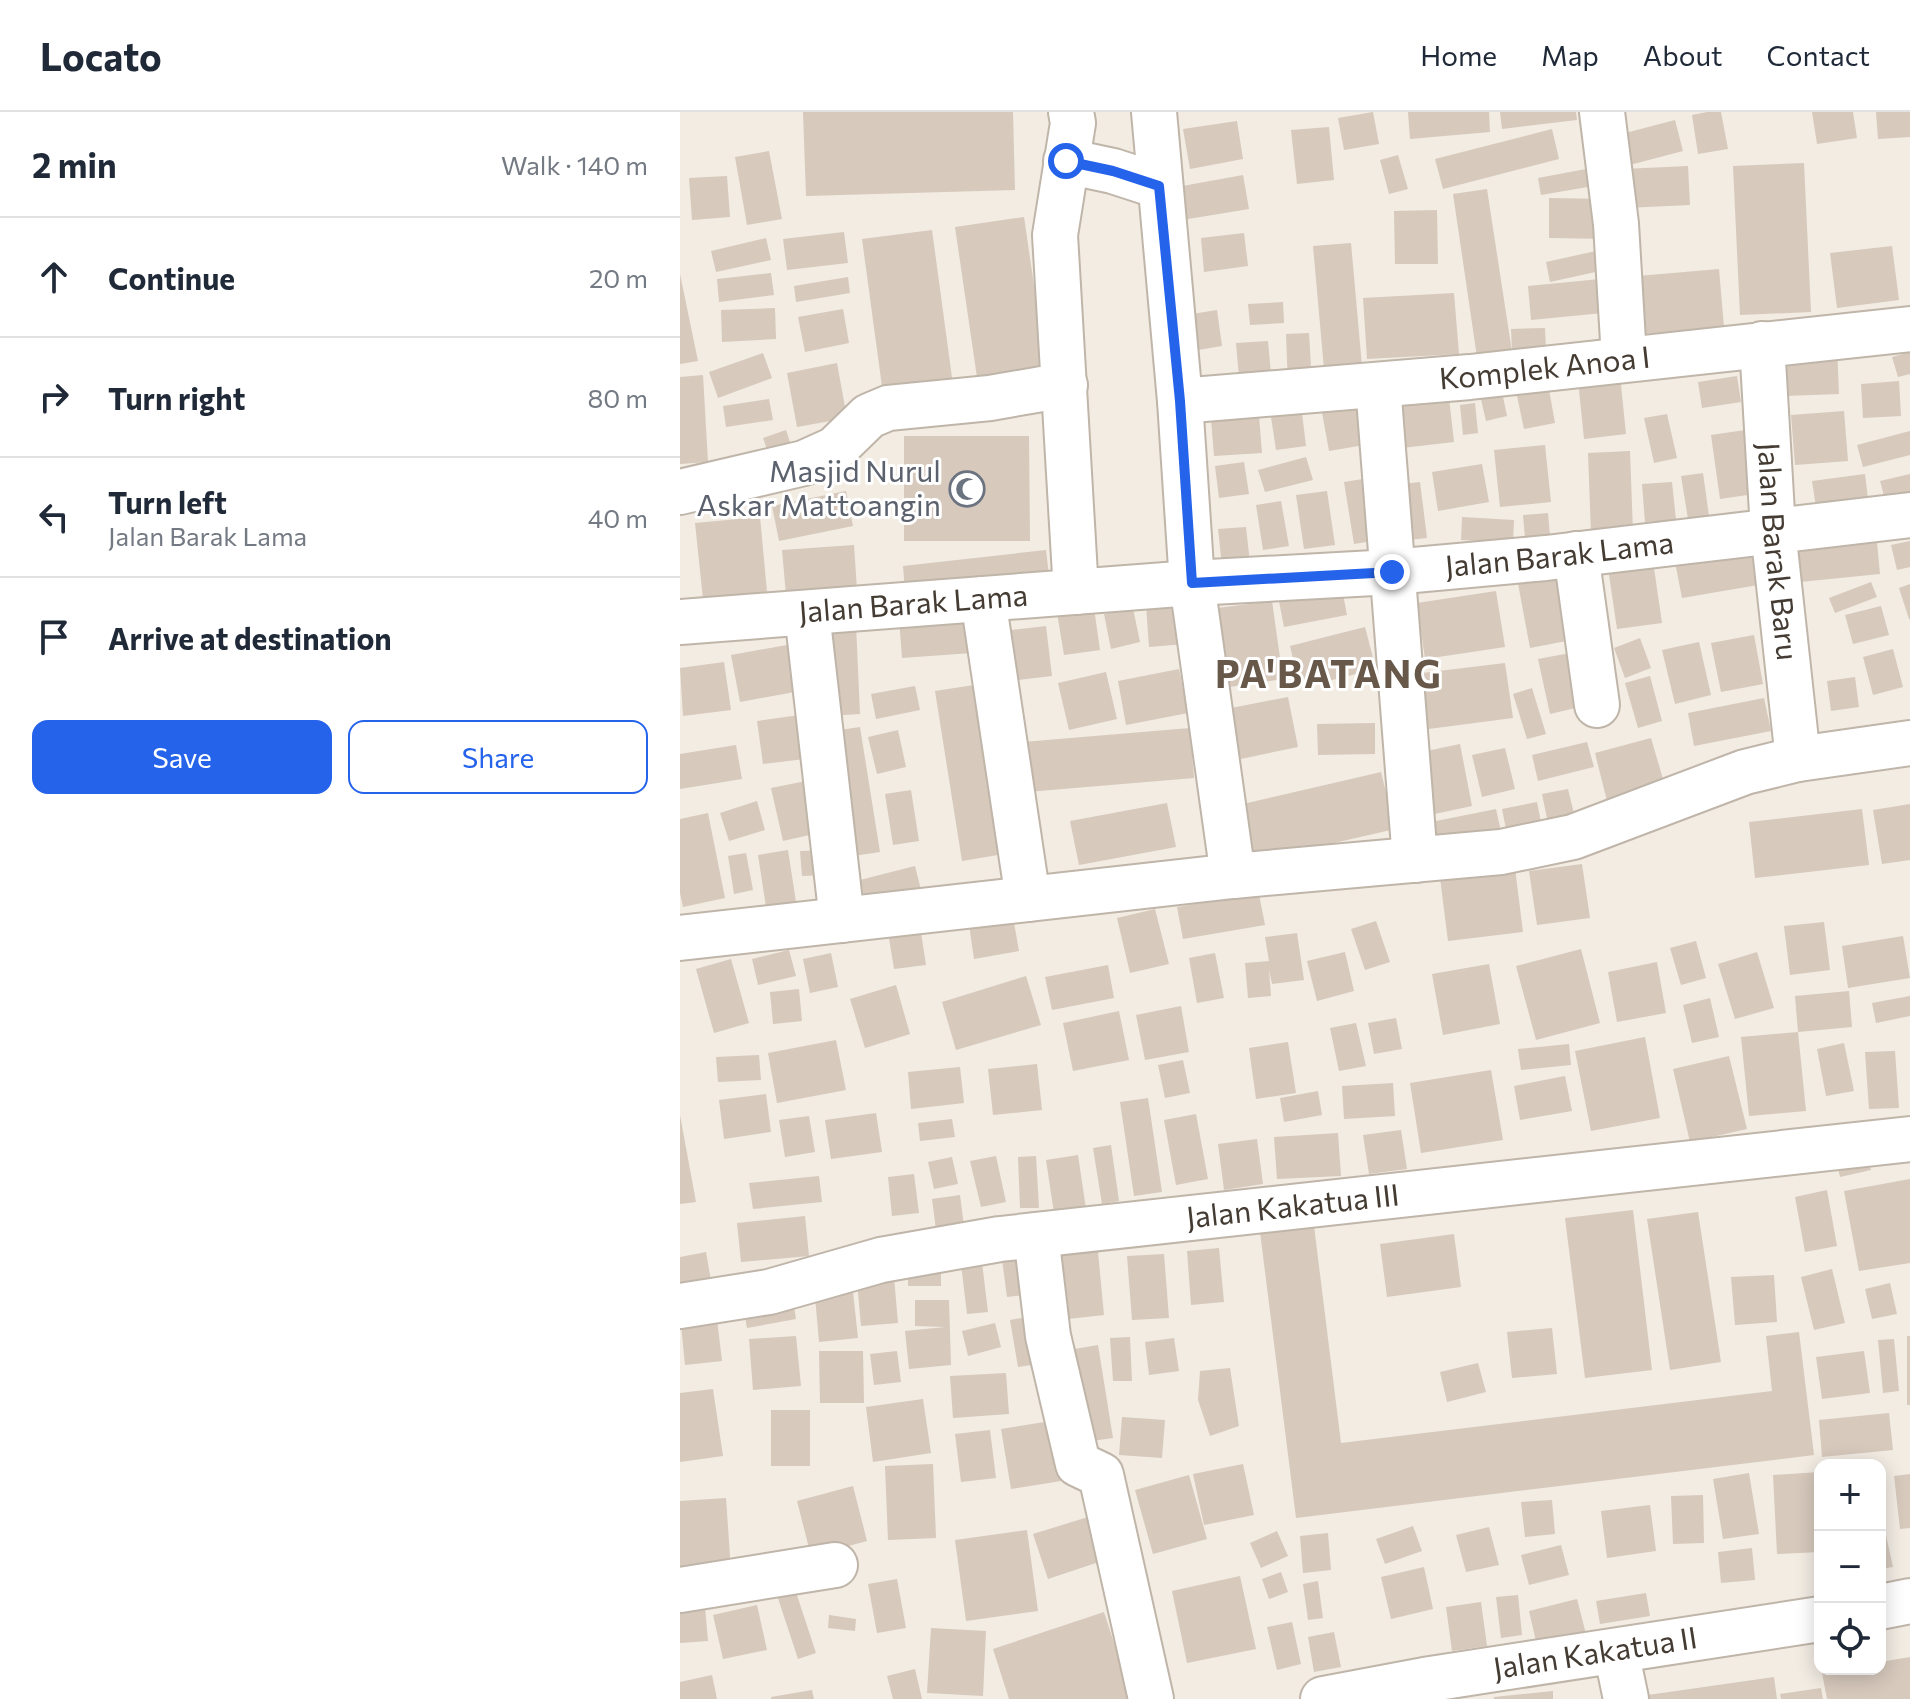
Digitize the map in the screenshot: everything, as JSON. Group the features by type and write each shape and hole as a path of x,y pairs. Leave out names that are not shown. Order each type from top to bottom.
{"street":[{"path":"1071,112 1073,123 1055,235 1076,592"},
{"path":"1154,112 1180,401 1192,583 1233,876"},
{"path":"1602,112 1615,211 1624,358"},
{"path":"1066,161 1159,186"},
{"name":"Komplek Anoa I","path":"1180,401 1378,385 1910,329"},
{"name":"Jalan Barak Baru","path":"1762,344 1773,530 1798,759"},
{"path":"680,492 804,463 835,449 869,416 888,408 990,398 1065,385"},
{"path":"1378,385 1415,860"},
{"name":"Jalan Barak Lama","path":"680,622 1192,583 1392,572 1910,515"},
{"path":"1576,554 1597,705"},
{"path":"983,599 1028,899"},
{"path":"807,613 842,920"},
{"path":"680,938 1233,876 1501,852 1573,837 1706,785 1798,759 1910,743"},
{"name":"Jalan Kakatua III","path":"680,1306 769,1292 881,1260 1036,1235 1910,1139"},
{"path":"1695,1190 1910,1161"},
{"path":"1036,1235 1048,1336 1078,1464 1101,1475 1151,1699"},
{"path":"680,1590 835,1565"},
{"path":"1886,1606 1910,1601"},
{"name":"Jalan Kakatua II","path":"1337,1698 1424,1680 1814,1620"},
{"path":"1616,1651 1626,1699"}],"building":[{"path":"803,112 1013,112 1015,190 806,196"},
{"path":"1373,112 1379,144 1344,150 1338,118"},
{"path":"1408,112 1489,112 1490,132 1410,139"},
{"path":"1500,112 1576,112 1577,120 1502,129"},
{"path":"1721,112 1728,149 1698,154 1692,115"},
{"path":"1812,112 1853,112 1857,138 1817,144"},
{"path":"1876,112 1910,112 1910,137 1878,139"},
{"path":"1675,120 1683,151 1622,167 1614,136"},
{"path":"1237,121 1243,159 1190,169 1183,129"},
{"path":"1329,127 1334,180 1297,184 1291,130"},
{"path":"1552,129 1559,159 1443,189 1435,159"},
{"path":"769,151 782,219 747,225 735,157"},
{"path":"1398,155 1408,189 1389,194 1380,160"},
{"path":"1804,163 1811,312 1740,315 1733,166"},
{"path":"1602,166 1605,184 1541,195 1538,178"},
{"path":"1688,166 1690,205 1625,208 1623,169"},
{"path":"1243,175 1249,209 1182,220 1177,187"},
{"path":"727,176 730,217 692,220 689,178"},
{"path":"1487,189 1512,352 1511,329 1545,328 1546,351 1477,357 1453,194"},
{"path":"1549,198 1609,199 1608,239 1549,238"},
{"path":"1437,210 1438,264 1395,264 1394,211"},
{"path":"1024,217 1048,381 979,391 955,227"},
{"path":"932,230 953,385 883,394 862,239"},
{"path":"844,232 848,263 787,270 783,239"},
{"path":"1244,233 1248,266 1204,272 1201,238"},
{"path":"766,238 771,260 716,272 711,251"},
{"path":"1351,243 1362,366 1324,369 1313,246"},
{"path":"1892,246 1899,300 1837,308 1830,253"},
{"path":"1596,251 1600,271 1550,282 1546,262"},
{"path":"1719,269 1724,327 1643,334 1638,276"},
{"path":"771,273 774,295 719,302 717,279"},
{"path":"680,274 698,361 680,364"},
{"path":"848,277 850,293 796,302 794,286"},
{"path":"1600,279 1603,313 1531,320 1528,286"},
{"path":"1454,293 1459,354 1367,359 1363,298"},
{"path":"1283,302 1284,323 1250,325 1248,304"},
{"path":"775,308 776,339 722,342 721,310"},
{"path":"843,309 849,343 805,352 798,317"},
{"path":"1217,310 1222,346 1186,352 1180,316"},
{"path":"1309,333 1312,384 1288,386 1286,334"},
{"path":"1268,341 1271,374 1239,377 1236,343"},
{"path":"1837,345 1839,394 1784,396 1782,347"},
{"path":"1910,352 1910,374 1898,377 1892,357"},
{"path":"763,353 772,378 718,398 709,372"},
{"path":"837,363 847,418 797,427 787,373"},
{"path":"703,375 708,462 680,464 680,377"},
{"path":"1620,375 1626,434 1584,439 1578,380"},
{"path":"1737,376 1741,402 1702,408 1698,382"},
{"path":"1899,381 1901,416 1863,418 1861,384"},
{"path":"1548,384 1555,423 1524,429 1516,391"},
{"path":"1501,387 1507,416 1486,421 1479,391"},
{"path":"1449,398 1454,442 1402,448 1397,404"},
{"path":"769,399 773,420 726,427 723,406"},
{"path":"1369,399 1376,443 1329,451 1321,407"},
{"path":"1475,403 1478,433 1463,435 1460,405"},
{"path":"1844,411 1848,461 1795,465 1791,415"},
{"path":"1302,413 1306,446 1276,450 1271,417"},
{"path":"1667,414 1677,458 1654,463 1644,418"},
{"path":"1259,416 1262,453 1214,456 1211,419"},
{"path":"1752,429 1761,493 1720,499 1711,435"},
{"path":"786,430 794,454 771,461 763,438"},
{"path":"1910,431 1910,455 1863,467 1857,445"},
{"name":"Masjid Nurul Askar Mattoangin","path":"904,436 1029,436 1030,541 904,541"},
{"path":"1545,445 1551,502 1500,507 1494,450"},
{"path":"1630,451 1633,532 1591,533 1588,453"},
{"path":"1306,457 1313,480 1265,492 1258,470"},
{"path":"1244,462 1249,494 1219,498 1215,466"},
{"path":"1482,464 1489,502 1438,511 1432,472"},
{"path":"1703,473 1709,516 1688,519 1681,476"},
{"path":"1865,474 1869,507 1817,514 1812,481"},
{"path":"1910,474 1910,497 1886,503 1880,481"},
{"path":"1369,478 1379,540 1354,544 1344,482"},
{"path":"1420,482 1427,538 1409,540 1401,484"},
{"path":"1672,482 1676,520 1645,522 1642,484"},
{"path":"846,491 853,526 779,541 772,506"},
{"path":"1327,491 1335,545 1304,549 1296,495"},
{"path":"1281,501 1289,546 1263,550 1256,505"},
{"path":"1548,513 1550,536 1525,538 1523,515"},
{"path":"760,517 767,592 703,599 695,523"},
{"path":"1462,517 1514,520 1513,543 1461,540"},
{"path":"1246,527 1250,563 1222,566 1218,529"},
{"path":"1910,541 1910,567 1897,570 1891,545"},
{"path":"1756,542 1764,584 1682,598 1674,557"},
{"path":"1877,542 1880,574 1790,583 1787,550"},
{"path":"854,545 857,590 786,595 782,550"},
{"path":"1046,550 1049,576 905,592 903,566"},
{"path":"1653,561 1662,623 1617,629 1608,568"},
{"path":"1570,568 1582,638 1530,648 1517,578"},
{"path":"1871,582 1877,597 1835,613 1829,598"},
{"path":"1341,584 1347,615 1284,627 1278,596"},
{"path":"1910,584 1910,619 1909,619 1899,588"},
{"path":"1496,591 1505,647 1425,659 1417,603"},
{"path":"1272,601 1283,679 1229,687 1217,608"},
{"path":"1181,602 1185,644 1149,647 1146,605"},
{"path":"1881,606 1889,635 1853,644 1845,615"},
{"path":"1094,608 1100,650 1064,655 1057,613"},
{"path":"1133,608 1140,642 1111,649 1104,614"},
{"path":"969,613 972,653 902,658 899,618"},
{"path":"856,624 860,714 828,716 823,626"},
{"path":"1046,626 1052,676 1009,681 1003,631"},
{"path":"1365,627 1376,669 1300,688 1290,646"},
{"path":"1754,635 1763,684 1721,692 1711,643"},
{"path":"1640,638 1651,668 1625,678 1614,648"},
{"path":"803,642 811,689 740,702 731,655"},
{"path":"1699,642 1711,695 1675,704 1662,650"},
{"path":"1893,649 1903,687 1873,695 1863,657"},
{"path":"1581,651 1592,704 1550,714 1538,659"},
{"path":"724,662 731,710 683,716 680,668"},
{"path":"1505,663 1513,718 1421,730 1414,674"},
{"path":"1179,669 1188,713 1126,725 1118,681"},
{"path":"1106,672 1117,719 1069,730 1058,683"},
{"path":"1650,676 1662,721 1638,728 1625,683"},
{"path":"1855,677 1859,707 1831,711 1827,681"},
{"path":"987,683 1016,852 962,861 935,691"},
{"path":"915,686 920,710 876,719 871,694"},
{"path":"1532,688 1546,734 1527,739 1513,694"},
{"path":"1288,697 1298,747 1236,760 1226,709"},
{"path":"1764,698 1771,731 1694,746 1688,713"},
{"path":"807,714 813,758 763,764 757,721"},
{"path":"1375,723 1375,754 1318,755 1317,724"},
{"path":"860,727 880,852 846,857 826,732"},
{"path":"1190,728 1194,778 1027,792 1023,742"},
{"path":"898,730 906,767 877,774 868,737"},
{"path":"1651,738 1665,786 1607,801 1595,753"},
{"path":"1587,742 1594,767 1538,781 1532,755"},
{"path":"1460,744 1472,806 1425,816 1412,754"},
{"path":"736,745 742,779 680,789 680,754"},
{"path":"1505,748 1515,789 1482,797 1472,755"},
{"path":"1381,772 1395,829 1252,862 1239,805"},
{"path":"816,779 827,831 783,841 771,788"},
{"path":"1568,789 1575,818 1548,823 1542,794"},
{"path":"911,790 919,841 893,845 885,794"},
{"path":"757,801 765,830 729,841 720,813"},
{"path":"1537,802 1542,827 1507,834 1502,809"},
{"path":"1167,803 1176,847 1079,865 1070,821"},
{"path":"1910,804 1910,860 1882,864 1873,810"},
{"path":"1496,809 1502,836 1437,850 1431,822"},
{"path":"1862,809 1869,865 1755,878 1749,822"},
{"path":"708,813 725,898 683,907 680,893 680,819"},
{"path":"788,850 796,902 766,907 758,855"},
{"path":"825,850 826,875 802,876 800,851"},
{"path":"746,853 753,890 734,894 728,856"},
{"path":"1582,864 1590,918 1537,925 1529,871"},
{"path":"915,866 922,894 867,908 860,880"},
{"path":"1515,868 1523,932 1448,941 1440,878"},
{"path":"1259,894 1265,925 1183,939 1177,907"},
{"path":"1155,909 1169,964 1130,973 1117,918"},
{"path":"1013,917 1019,951 974,959 969,925"},
{"path":"1376,921 1390,962 1365,970 1351,929"},
{"path":"1824,922 1830,970 1790,975 1784,926"},
{"path":"920,926 926,965 894,969 888,932"},
{"path":"1297,933 1304,980 1272,984 1269,970 1271,996 1248,998 1245,963 1269,961 1265,937"},
{"path":"1903,936 1910,978 1848,988 1842,946"},
{"path":"1696,941 1706,978 1681,985 1670,948"},
{"path":"1581,949 1600,1023 1536,1040 1516,966"},
{"path":"789,950 796,976 758,985 752,959"},
{"path":"1345,952 1354,991 1317,1001 1307,961"},
{"path":"1757,952 1774,1008 1735,1019 1718,964"},
{"path":"831,953 838,987 810,993 803,959"},
{"path":"1215,953 1224,998 1197,1003 1189,958"},
{"path":"731,959 749,1023 714,1033 696,969"},
{"path":"1657,962 1666,1013 1617,1022 1608,972"},
{"path":"1489,964 1500,1024 1443,1035 1432,974"},
{"path":"1108,965 1114,998 1052,1010 1045,977"},
{"path":"1026,976 1041,1025 956,1050 942,1002"},
{"path":"896,985 910,1034 865,1048 850,999"},
{"path":"799,989 802,1021 773,1024 770,992"},
{"path":"1849,991 1852,1027 1798,1032 1795,996"},
{"path":"1910,996 1910,1016 1876,1023 1872,1003"},
{"path":"1710,998 1719,1037 1692,1043 1683,1005"},
{"path":"1181,1006 1189,1052 1145,1060 1136,1015"},
{"path":"1119,1011 1129,1060 1073,1071 1063,1023"},
{"path":"1396,1018 1402,1049 1374,1054 1368,1023"},
{"path":"1356,1023 1366,1066 1339,1071 1330,1028"},
{"path":"1798,1032 1806,1111 1749,1116 1741,1037"},
{"path":"1645,1037 1660,1118 1591,1131 1575,1051"},
{"path":"836,1040 846,1090 777,1103 768,1053"},
{"path":"1288,1042 1296,1093 1256,1099 1249,1048"},
{"path":"1844,1043 1854,1091 1826,1096 1817,1049"},
{"path":"1569,1044 1571,1065 1521,1070 1518,1049"},
{"path":"1895,1051 1899,1108 1869,1109 1865,1052"},
{"path":"759,1055 761,1080 718,1082 716,1057"},
{"path":"1729,1056 1747,1129 1690,1142 1673,1069"},
{"path":"1183,1060 1190,1093 1165,1098 1158,1065"},
{"path":"1037,1064 1042,1110 993,1115 988,1069"},
{"path":"960,1067 964,1103 911,1109 908,1072"},
{"path":"1491,1070 1503,1140 1421,1153 1410,1083"},
{"path":"1565,1076 1572,1111 1520,1120 1514,1086"},
{"path":"1393,1083 1395,1116 1344,1119 1342,1086"},
{"path":"1318,1091 1322,1115 1284,1122 1280,1098"},
{"path":"766,1094 771,1132 724,1139 719,1100"},
{"path":"1148,1098 1162,1192 1134,1196 1120,1102"},
{"path":"876,1113 882,1152 831,1159 825,1120"},
{"path":"1196,1114 1208,1179 1176,1185 1164,1120"},
{"path":"680,1115 696,1202 680,1204"},
{"path":"809,1116 815,1152 785,1157 779,1120"},
{"path":"952,1119 955,1137 920,1141 918,1123"},
{"path":"1401,1130 1407,1169 1369,1174 1363,1135"},
{"path":"1338,1133 1341,1176 1277,1179 1274,1137"},
{"path":"1257,1139 1263,1184 1224,1190 1218,1144"},
{"path":"1111,1145 1119,1201 1102,1204 1093,1148"},
{"path":"1866,1151 1871,1170 1840,1177 1836,1159"},
{"path":"1078,1155 1086,1209 1054,1213 1046,1160"},
{"path":"996,1156 1006,1202 981,1207 970,1161"},
{"path":"1036,1156 1039,1208 1020,1208 1018,1157"},
{"path":"952,1157 958,1184 934,1189 928,1162"},
{"path":"914,1174 919,1213 892,1216 888,1177"},
{"path":"819,1176 822,1202 753,1209 749,1183"},
{"path":"1910,1179 1910,1263 1859,1271 1844,1191"},
{"path":"1827,1190 1837,1246 1805,1252 1795,1197"},
{"path":"960,1195 964,1226 936,1230 932,1199"},
{"path":"1633,1210 1652,1370 1585,1378 1565,1218"},
{"path":"1698,1212 1721,1362 1670,1370 1647,1219"},
{"path":"805,1216 809,1256 741,1262 737,1223"},
{"path":"1314,1226 1341,1443 1772,1391 1766,1336 1799,1332 1814,1455 1296,1518 1260,1232"},
{"path":"1454,1234 1461,1287 1387,1297 1380,1244"},
{"path":"1034,1248 1040,1293 1007,1297 1001,1252"},
{"path":"1219,1248 1224,1302 1191,1305 1187,1251"},
{"path":"706,1252 712,1286 680,1292 680,1257"},
{"path":"1098,1252 1104,1315 1068,1319 1061,1255"},
{"path":"1164,1254 1169,1318 1132,1320 1127,1256"},
{"path":"982,1262 988,1312 967,1314 961,1264"},
{"path":"908,1265 941,1265 941,1286 908,1286"},
{"path":"1832,1269 1845,1323 1814,1330 1801,1277"},
{"path":"1774,1275 1777,1322 1735,1325 1731,1277"},
{"path":"894,1277 898,1323 861,1326 857,1281"},
{"path":"1890,1283 1897,1314 1872,1319 1865,1289"},
{"path":"853,1292 858,1338 819,1342 815,1296"},
{"path":"915,1300 949,1300 951,1365 909,1369 905,1331 945,1327 915,1326"},
{"path":"793,1301 796,1319 747,1328 744,1311"},
{"path":"716,1311 722,1361 685,1365 680,1315"},
{"path":"1037,1315 1045,1363 1018,1367 1010,1320"},
{"path":"995,1323 1001,1347 968,1356 962,1331"},
{"path":"1552,1328 1557,1374 1512,1378 1507,1332"},
{"path":"796,1336 801,1386 753,1390 749,1339"},
{"path":"1907,1336 1910,1336 1910,1405 1907,1405"},
{"path":"1130,1337 1132,1381 1113,1381 1110,1338"},
{"path":"1174,1338 1179,1371 1149,1375 1145,1342"},
{"path":"1894,1339 1899,1391 1883,1393 1878,1340"},
{"path":"1098,1345 1113,1438 1078,1443 1063,1351"},
{"path":"819,1351 863,1351 864,1403 820,1403"},
{"path":"897,1351 901,1382 874,1385 870,1354"},
{"path":"1864,1351 1870,1393 1822,1399 1816,1357"},
{"path":"1478,1363 1486,1392 1447,1402 1440,1372"},
{"path":"1230,1368 1239,1426 1210,1436 1198,1400 1200,1371"},
{"path":"1006,1373 1009,1414 953,1418 950,1376"},
{"path":"713,1389 723,1456 680,1462 680,1393"},
{"path":"923,1399 931,1453 873,1462 866,1407"},
{"path":"771,1410 810,1410 810,1466 771,1466"},
{"path":"1889,1413 1893,1450 1822,1457 1819,1420"},
{"path":"1122,1417 1165,1420 1162,1458 1119,1455"},
{"path":"1051,1421 1061,1481 1011,1489 1001,1429"},
{"path":"990,1430 996,1478 961,1482 955,1434"},
{"path":"933,1464 936,1538 888,1540 885,1466"},
{"path":"1243,1464 1254,1515 1204,1525 1193,1474"},
{"path":"1814,1472 1814,1552 1777,1554 1773,1475"},
{"path":"1749,1473 1759,1534 1723,1539 1713,1479"},
{"path":"1910,1474 1910,1528 1900,1529 1894,1476"},
{"path":"1189,1475 1207,1539 1153,1554 1135,1490"},
{"path":"853,1486 867,1541 811,1556 797,1501"},
{"path":"1703,1495 1704,1543 1673,1544 1671,1496"},
{"path":"726,1498 731,1571 680,1574 680,1501"},
{"path":"1552,1500 1555,1534 1525,1537 1521,1502"},
{"path":"1650,1505 1656,1551 1607,1558 1601,1511"},
{"path":"1088,1517 1102,1561 1048,1579 1033,1534"},
{"path":"1413,1526 1422,1551 1385,1564 1376,1539"},
{"path":"1489,1527 1499,1565 1466,1572 1456,1535"},
{"path":"1027,1530 1038,1611 966,1621 955,1540"},
{"path":"1277,1531 1288,1556 1261,1568 1250,1543"},
{"path":"1328,1533 1331,1570 1303,1573 1300,1536"},
{"path":"1886,1535 1893,1567 1886,1568"},
{"path":"1561,1545 1569,1575 1529,1585 1521,1555"},
{"path":"1752,1548 1755,1580 1721,1583 1718,1552"},
{"path":"1424,1567 1433,1609 1391,1619 1381,1577"},
{"path":"1281,1572 1288,1592 1269,1599 1262,1579"},
{"path":"790,1574 816,1653 798,1659 772,1580"},
{"path":"1240,1576 1256,1649 1187,1663 1172,1591"},
{"path":"897,1579 906,1628 877,1633 868,1584"},
{"path":"1318,1581 1323,1618 1308,1620 1303,1584"},
{"path":"1646,1593 1650,1616 1600,1624 1596,1601"},
{"path":"1518,1595 1522,1635 1501,1638 1496,1597"},
{"path":"704,1596 708,1641 680,1643 680,1598"},
{"path":"1577,1599 1587,1638 1538,1650 1529,1611"},
{"path":"1481,1602 1487,1646 1452,1651 1446,1607"},
{"path":"757,1605 767,1650 723,1659 713,1615"},
{"path":"1104,1612 1132,1699 1009,1699 993,1649"},
{"path":"829,1615 856,1619 855,1631 828,1628"},
{"path":"1292,1622 1301,1664 1277,1670 1267,1627"},
{"path":"931,1628 986,1631 983,1696 927,1693"},
{"path":"1334,1632 1341,1667 1314,1672 1308,1637"},
{"path":"1910,1657 1910,1699 1827,1699 1822,1675 1886,1675 1886,1661"},
{"path":"915,1669 922,1699 893,1699 887,1676"},
{"path":"712,1675 717,1699 680,1699 680,1682"},
{"path":"1774,1677 1777,1699 1648,1699 1648,1695"},
{"path":"1821,1688 1823,1699 1781,1699 1780,1694"},
{"path":"812,1690 814,1699 771,1699 771,1697"},
{"path":"1553,1691 1553,1699 1494,1699 1494,1697"}],"place":[{"name":"Masjid Nurul Askar Mattoangin","path":"967,489"}],"district":[{"name":"PA'BATANG","path":"1329,675"}],"route":[{"path":"1066,161 1113,171 1159,186 1180,401 1192,583 1392,572"}]}
